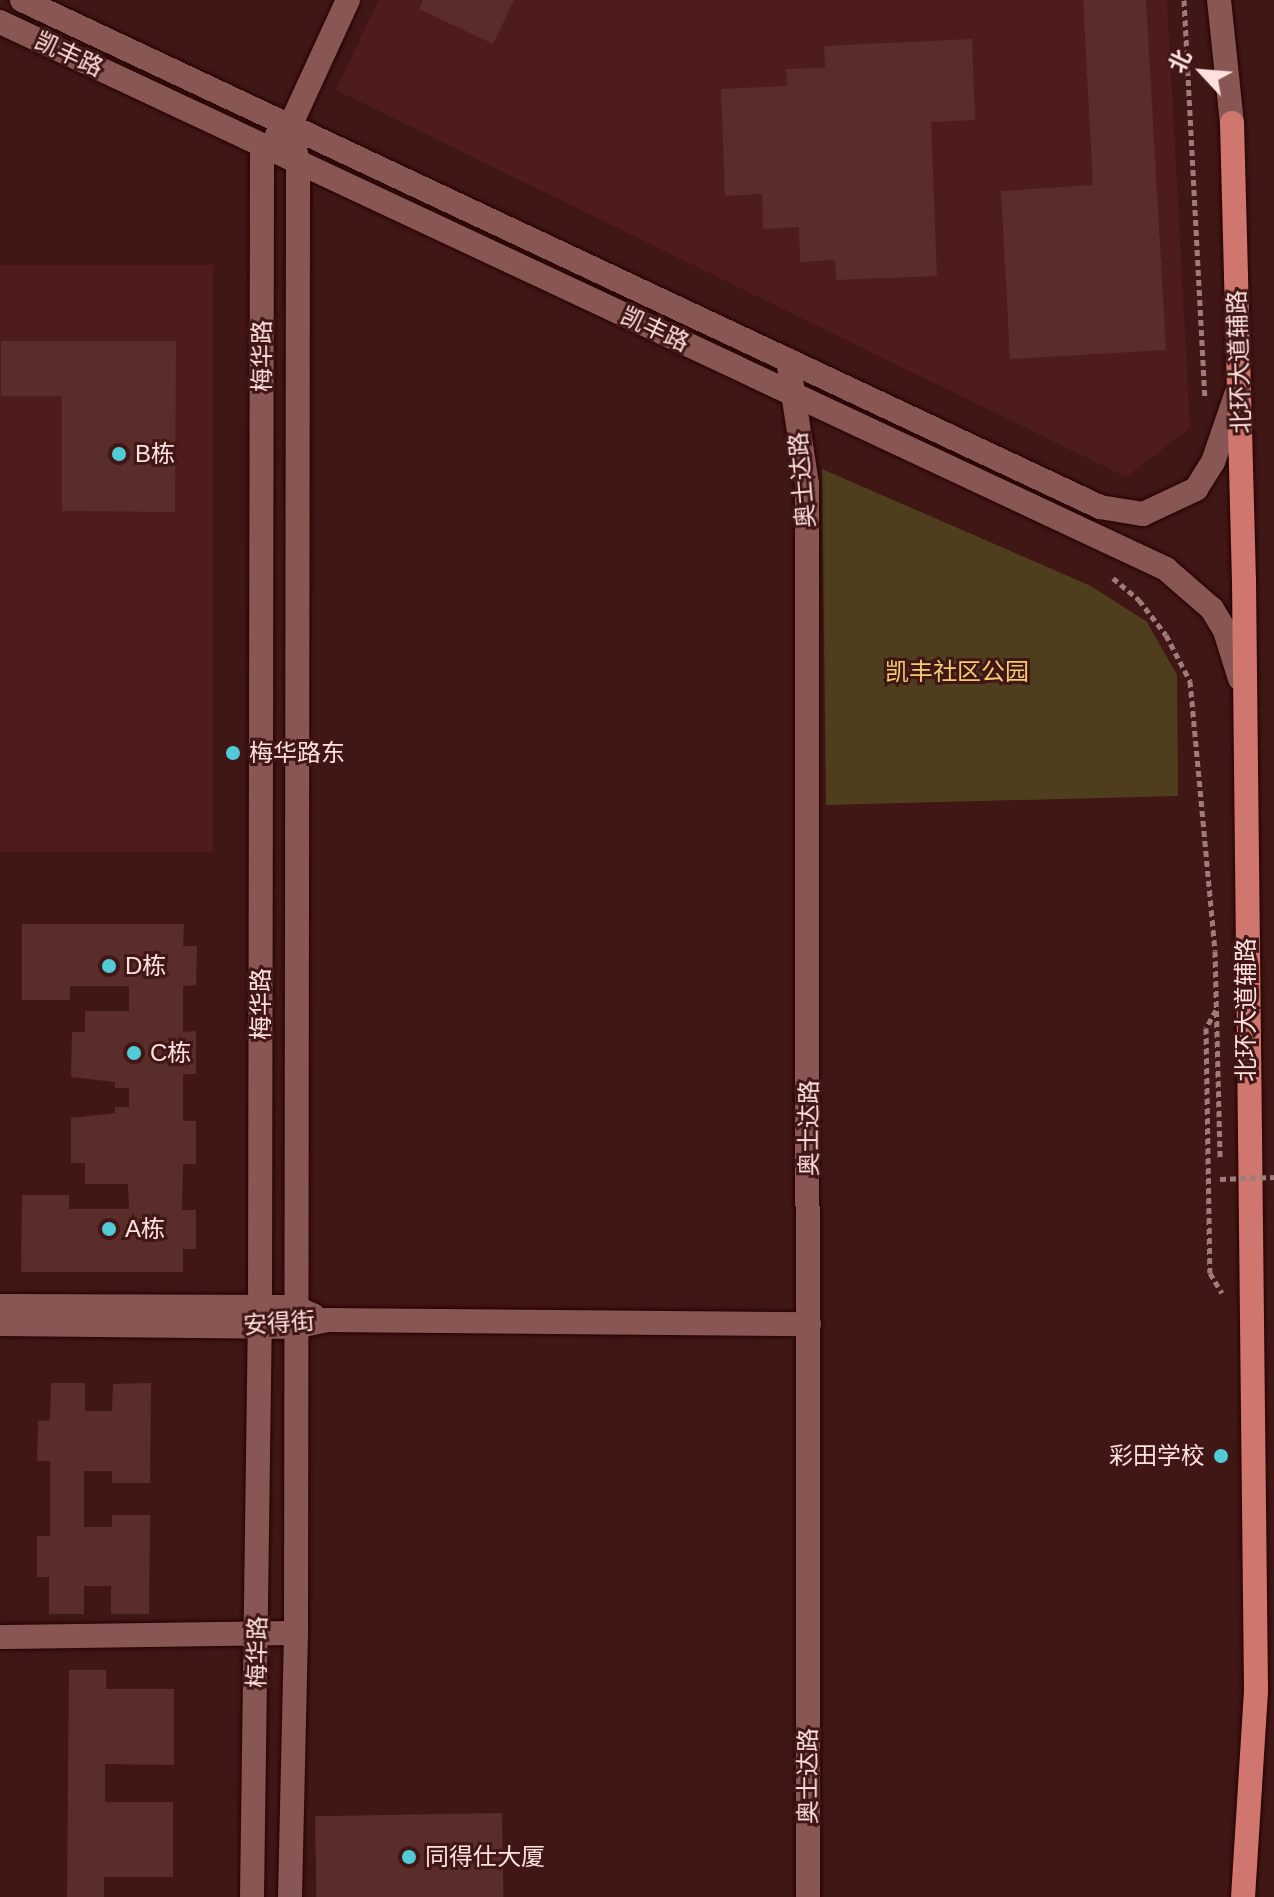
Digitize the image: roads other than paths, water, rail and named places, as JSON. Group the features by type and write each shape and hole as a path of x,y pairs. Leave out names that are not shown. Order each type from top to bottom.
{"main road":[{"name":"凯丰路","path":"22,0 1100,507 1126,513 1162,509 1196,489 1221,444 1240,377"},
{"path":"262,145 290,126 348,0"},
{"name":"北环大道辅路","path":"1219,0 1232,123 1245,701 1256,1691 1243,1897"},
{"name":"凯丰路","path":"0,22 1182,579 1225,631 1245,701"},
{"name":"梅华路","path":"290,126 298,162 294,1317 296,1633 290,1897"},
{"name":"梅华路","path":"252,1897 260,1317 262,145"},
{"name":"奥士达路","path":"788,360 807,484 808,1897"},
{"name":"安得街","path":"0,1306 260,1317"},
{"name":"安得街","path":"0,1324 260,1317 809,1324"},
{"path":"0,1637 296,1633"}],"place":[{"name":"B栋","path":"119,454"},
{"name":"梅华路东","path":"233,753"},
{"name":"D栋","path":"109,966"},
{"name":"C栋","path":"134,1053"},
{"name":"A栋","path":"109,1229"},
{"name":"彩田学校","path":"1221,1456"},
{"name":"同得仕大厦","path":"409,1857"}],"park label":[{"name":"凯丰社区公园","path":"957,672"}]}
